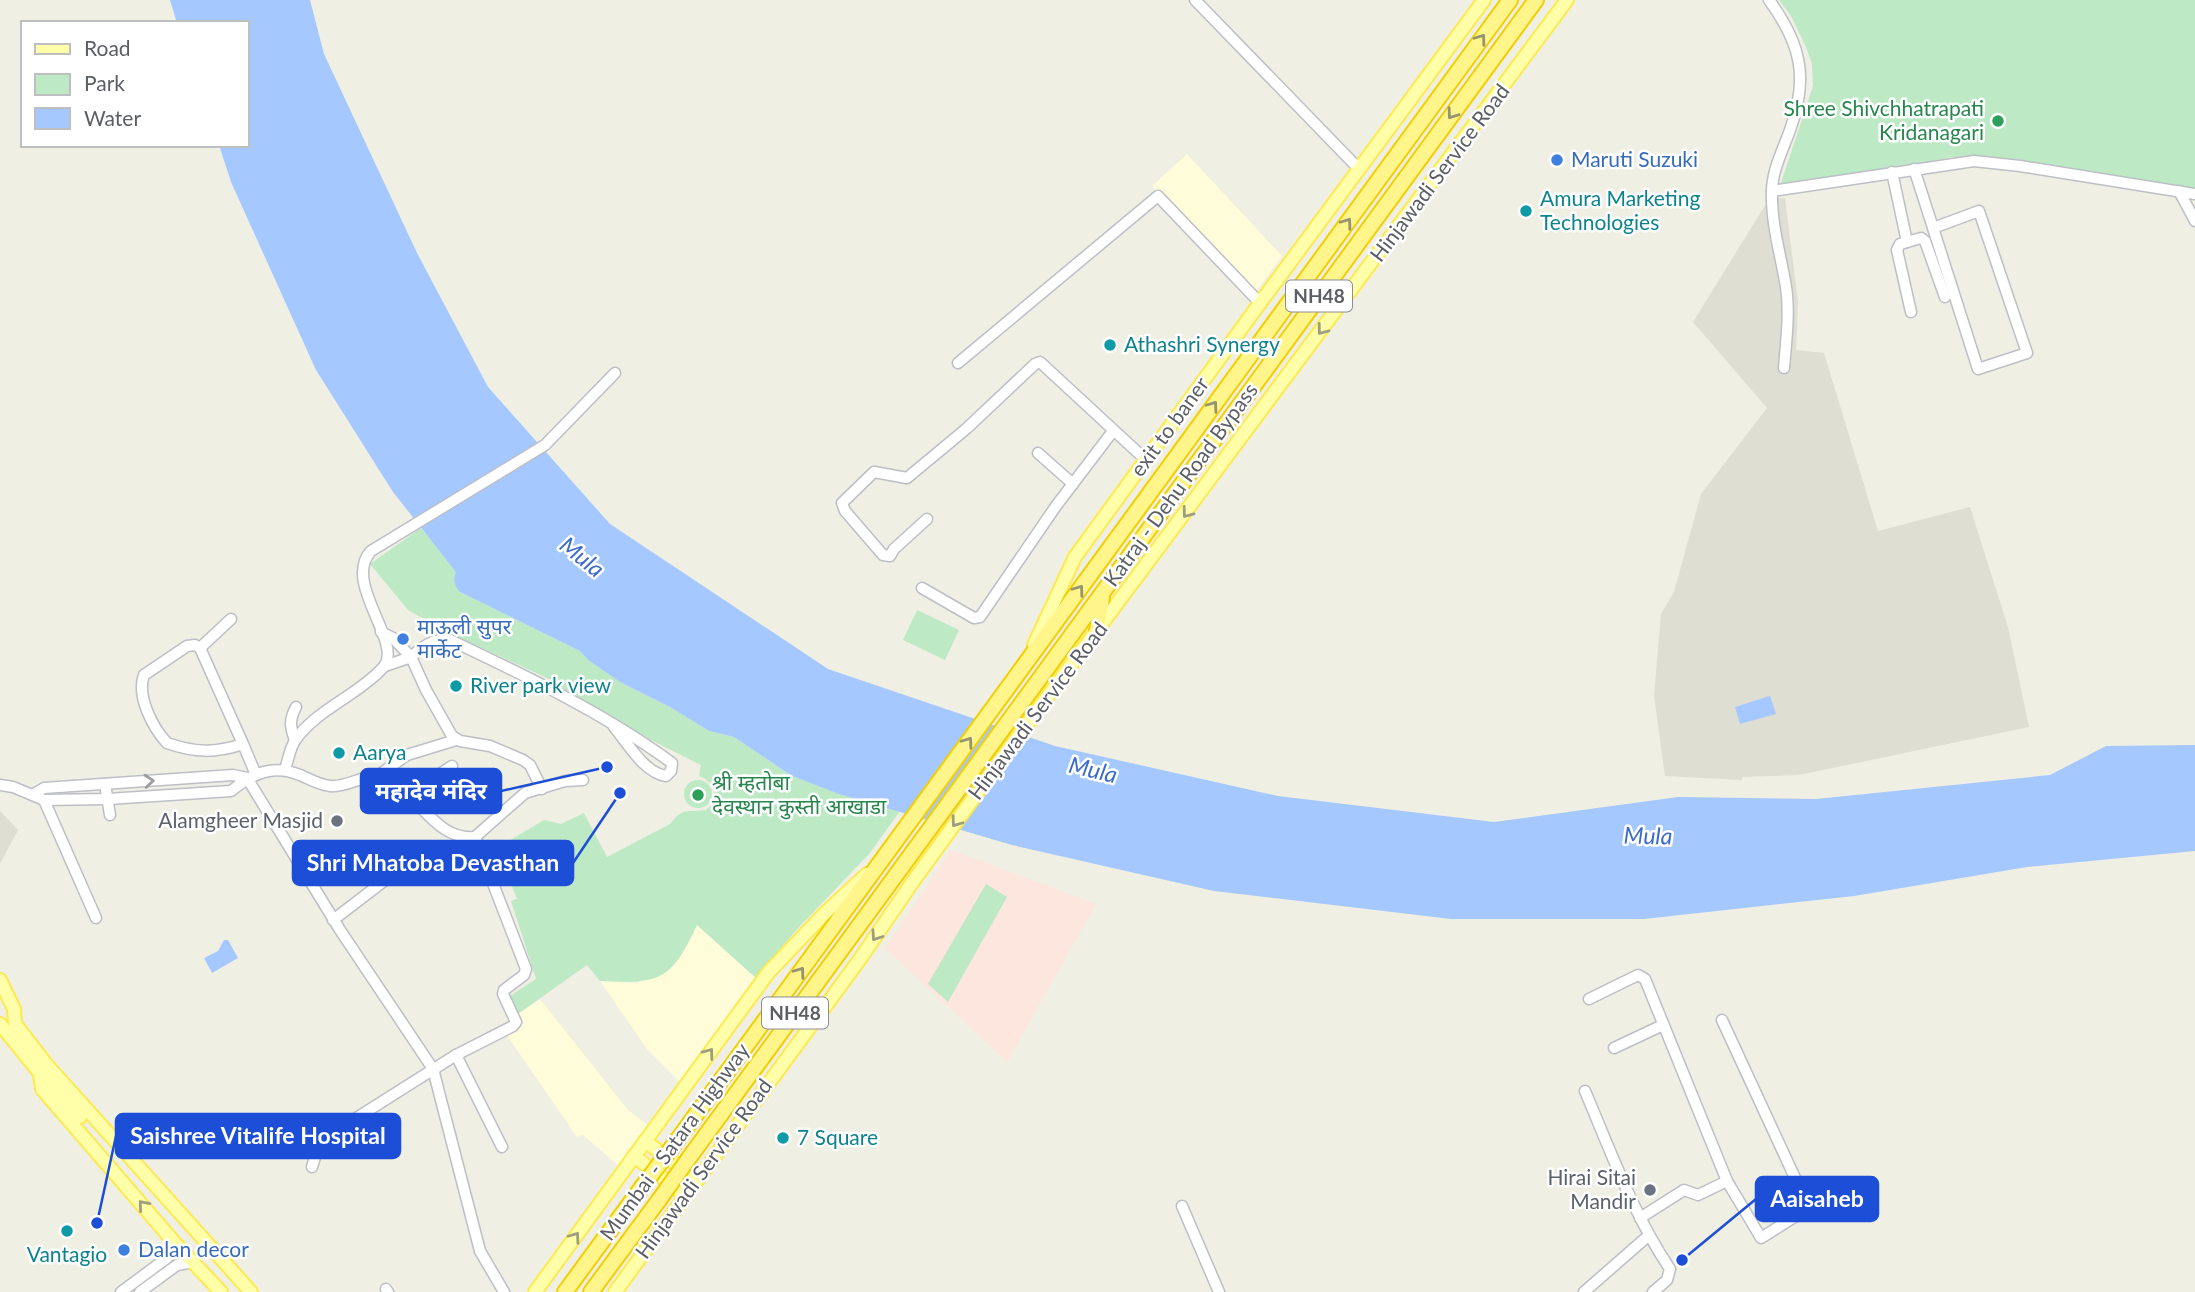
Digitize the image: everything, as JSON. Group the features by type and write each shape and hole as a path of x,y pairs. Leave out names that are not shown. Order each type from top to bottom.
{"highway":[{"name":"Katraj - Dehu Road Bypass","path":"881,860 1510,0"},
{"name":"Katraj - Dehu Road Bypass","path":"901,869 1536,0"},
{"path":"1097,631 1103,593"},
{"name":"Mumbai - Satara Highway","path":"565,1292 881,860"},
{"name":"Mumbai - Satara Highway","path":"591,1292 901,869"}],"main road":[{"name":"exit to baner","path":"1025,664 1075,557 1484,0"},
{"name":"Hinjawadi Service Road","path":"615,1292 860,959 1039,708 1567,0"},
{"path":"535,1292 768,973 825,913 881,860"},
{"path":"0,980 14,1009 15,1024 43,1068 42,1089 174,1242 221,1292"},
{"path":"0,1024 43,1068 242,1292"},
{"path":"43,1068 61,1072 262,1292"},
{"path":"60,1088 251,1292"},
{"path":"645,1141 696,1180"},
{"path":"634,1156 685,1195"}],"street":[{"path":"1195,0 1359,169"},
{"path":"1769,0 1783,19 1795,46 1801,96 1777,164 1772,191 1777,242 1787,290 1784,368"},
{"path":"1772,191 1974,161 2195,194"},
{"path":"1914,169 1978,369 2027,353 1979,211 1933,228"},
{"path":"1892,172 1907,242"},
{"path":"2179,191 2195,222"},
{"path":"958,363 1158,196 1260,303"},
{"path":"1912,312 1897,250 1900,244 1921,238 1926,242 1945,297"},
{"path":"927,519 894,549 890,556 883,555 845,512 842,503 874,472 907,478 1040,362 1146,460"},
{"path":"385,666 387,659 381,632 364,583 363,564 371,551 545,445 615,373"},
{"path":"922,588 974,618 980,617 1113,431"},
{"path":"1038,453 1073,484"},
{"path":"200,648 231,619"},
{"path":"381,632 393,638 411,657 426,690 456,740"},
{"path":"285,770 295,740 329,708 354,692 385,666 411,657 422,647 438,640 448,639 566,698 614,726 672,763 671,771 666,776 649,768 614,726"},
{"path":"243,744 203,753 167,743 145,705 142,679 144,675 187,646 195,645 200,648 243,744 251,776 333,919 433,1069 480,1251 504,1292"},
{"path":"295,740 290,728 290,718 296,707"},
{"path":"34,794 44,788 251,776 285,770 331,786 376,777 408,755 456,740 490,746 523,760 530,765 542,789"},
{"path":"407,795 452,766"},
{"path":"0,785 34,794 44,800 108,799 231,791 251,776"},
{"path":"376,777 390,782 451,834 464,838 475,837 518,798 532,791 565,781 583,779"},
{"path":"105,784 110,814"},
{"path":"44,800 96,918"},
{"path":"312,1167 320,1141 456,1055 516,1022 503,990 524,975 526,970 475,837"},
{"path":"333,919 397,871"},
{"path":"1589,999 1642,975 1727,1181 1760,1238 1808,1206 1721,1020"},
{"path":"1614,1048 1663,1025"},
{"path":"456,1055 502,1147"},
{"path":"1585,1091 1648,1236 1670,1269 1667,1280 1653,1292"},
{"path":"1640,1219 1684,1190 1698,1195 1727,1181"},
{"path":"1182,1206 1219,1292"},
{"path":"1584,1292 1648,1236"},
{"path":"121,1292 167,1258 174,1242"},
{"path":"140,1292 177,1265 193,1262"}],"shaded area":[{"path":"1187,154 1282,256 1255,293 1152,186"},
{"path":"1785,198 1798,302 1796,350 1824,353 1878,531 1970,507 2008,627 2029,727 1799,775 1742,777 1742,780 1665,776 1654,696 1661,614 1674,592 1701,494 1767,408 1693,322 1769,199"},
{"path":"0,811 18,830 0,864"},
{"path":"951,850 1096,904 1007,1062 885,948"},
{"path":"697,925 756,978 680,1082 647,1049 600,981 638,983"},
{"path":"540,999 628,1110 649,1126 619,1166 583,1135 577,1137 506,1034 524,1023 518,1014"}],"green space":[{"name":"Shree Shivchhatrapati Kridanagari","path":"1779,0 2195,0 2195,190 1970,157 1952,157 1800,187 1788,194 1784,193 1780,186 1813,86 1812,64 1806,47 1791,16"},
{"path":"421,528 457,572 460,592 580,651 588,660 620,682 670,707 709,731 734,737 792,776 839,794 900,811 869,854 798,928 756,978 697,925 679,958 661,975 637,981 600,981 587,965 518,1014 507,998 536,979 511,901 517,899 497,848 544,820 561,824 584,813 607,857 670,824 683,812 706,810 714,802 715,790 706,779 699,776 701,765 645,737 543,676 451,634 408,610 370,564"},
{"path":"917,610 959,630 945,660 903,640"},
{"name":"श्री म्हतोबा देवस्थान कुस्ती आखाडा","path":"698,780 708,784 712,794 708,804 698,808 688,804 684,794 688,784"},
{"path":"986,884 1007,897 948,1002 928,984"}],"water":[{"name":"Mula","path":"170,0 310,0 324,54 417,253 488,387 610,524 828,669 1055,746 1278,796 1494,822 1678,797 1816,799 2050,775 2106,746 2195,745 2195,851 2027,867 1854,896 1644,919 1451,919 1214,891 1012,845 839,794 792,776 734,737 709,731 670,707 620,682 588,660 580,651 460,592 455,582 456,572 393,492 316,370 231,182 220,147 248,147 248,21 176,21"},
{"path":"1770,696 1776,714 1740,724 1735,707"},
{"path":"224,940 228,940 238,958 212,973 204,958 218,951"}],"place":[{"name":"Shree Shivchhatrapati Kridanagari","path":"1998,121"},
{"name":"Maruti Suzuki","path":"1557,160"},
{"name":"Amura Marketing Technologies","path":"1526,211"},
{"name":"Athashri Synergy","path":"1110,345"},
{"name":"माऊली सुपर मार्केट","path":"403,639"},
{"name":"River park view","path":"456,686"},
{"name":"Aarya","path":"339,753"},
{"name":"महादेव मंदिर","path":"607,767"},
{"name":"Shri Mhatoba Devasthan","path":"620,793"},
{"name":"श्री म्हतोबा देवस्थान कुस्ती आखाडा","path":"698,795"},
{"name":"Alamgheer Masjid","path":"337,821"},
{"name":"7 Square","path":"783,1138"},
{"name":"Hirai Sitai Mandir","path":"1650,1190"},
{"name":"Saishree Vitalife Hospital","path":"97,1223"},
{"name":"Vantagio","path":"67,1231"},
{"name":"Dalan decor","path":"124,1250"},
{"name":"Aaisaheb","path":"1682,1260"}]}
